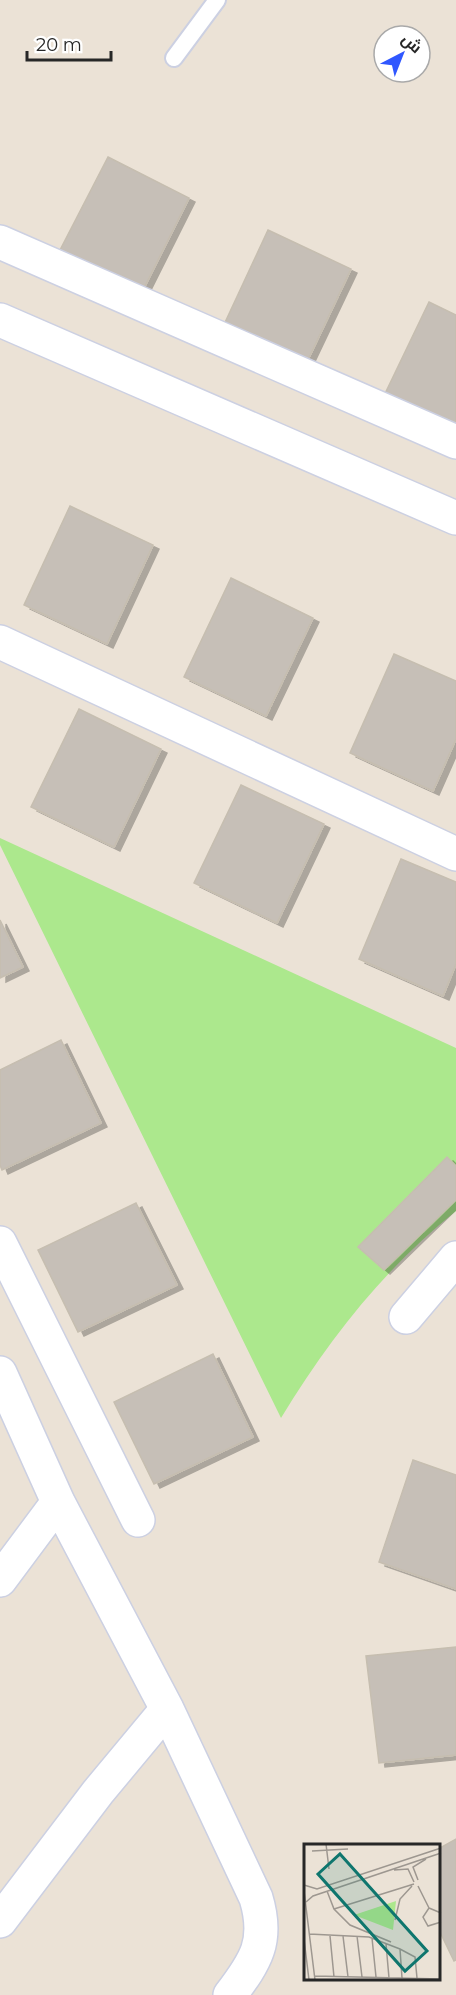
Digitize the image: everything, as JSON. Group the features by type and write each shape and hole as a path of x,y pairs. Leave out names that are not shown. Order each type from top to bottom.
{"street":[{"path":"0,242 456,442"},
{"path":"0,320 456,518"},
{"path":"0,642 456,854"},
{"path":"0,1243 138,1520"},
{"path":"406,1317 456,1258"},
{"path":"0,1373 58,1502 167,1709 256,1898 261,1913 261,1937 255,1960 230,1995"},
{"path":"0,1580 58,1502"},
{"path":"0,1921 98,1792 167,1709"}],"lane":[{"path":"174,58 216,0"}],"green space":[{"path":"0,838 456,1048 456,1211 405,1257 338,1333 281,1418 0,845"}],"building":[{"path":"108,157 189,198 140,296 58,254"},
{"path":"268,230 351,269 304,368 222,329"},
{"path":"429,302 456,315 456,436 382,400"},
{"path":"70,506 153,545 107,644 24,605"},
{"path":"231,578 313,618 266,716 184,677"},
{"path":"394,654 456,681 456,739 433,791 350,753"},
{"path":"79,709 161,749 114,847 31,807"},
{"path":"241,785 324,824 277,923 194,883"},
{"path":"401,859 456,882 456,964 443,996 359,959"},
{"path":"0,920 23,967 0,978"},
{"path":"61,1040 101,1123 2,1170 0,1165 0,1070"},
{"path":"447,1157 456,1166 456,1200 384,1270 358,1247"},
{"path":"136,1203 177,1285 78,1332 38,1250"},
{"path":"213,1354 253,1437 154,1484 114,1402"},
{"path":"413,1460 456,1475 456,1589 379,1562"},
{"path":"456,1647 456,1755 379,1763 366,1656"},
{"path":"456,1839 456,1960 454,1961 441,1934 441,1847"}]}
